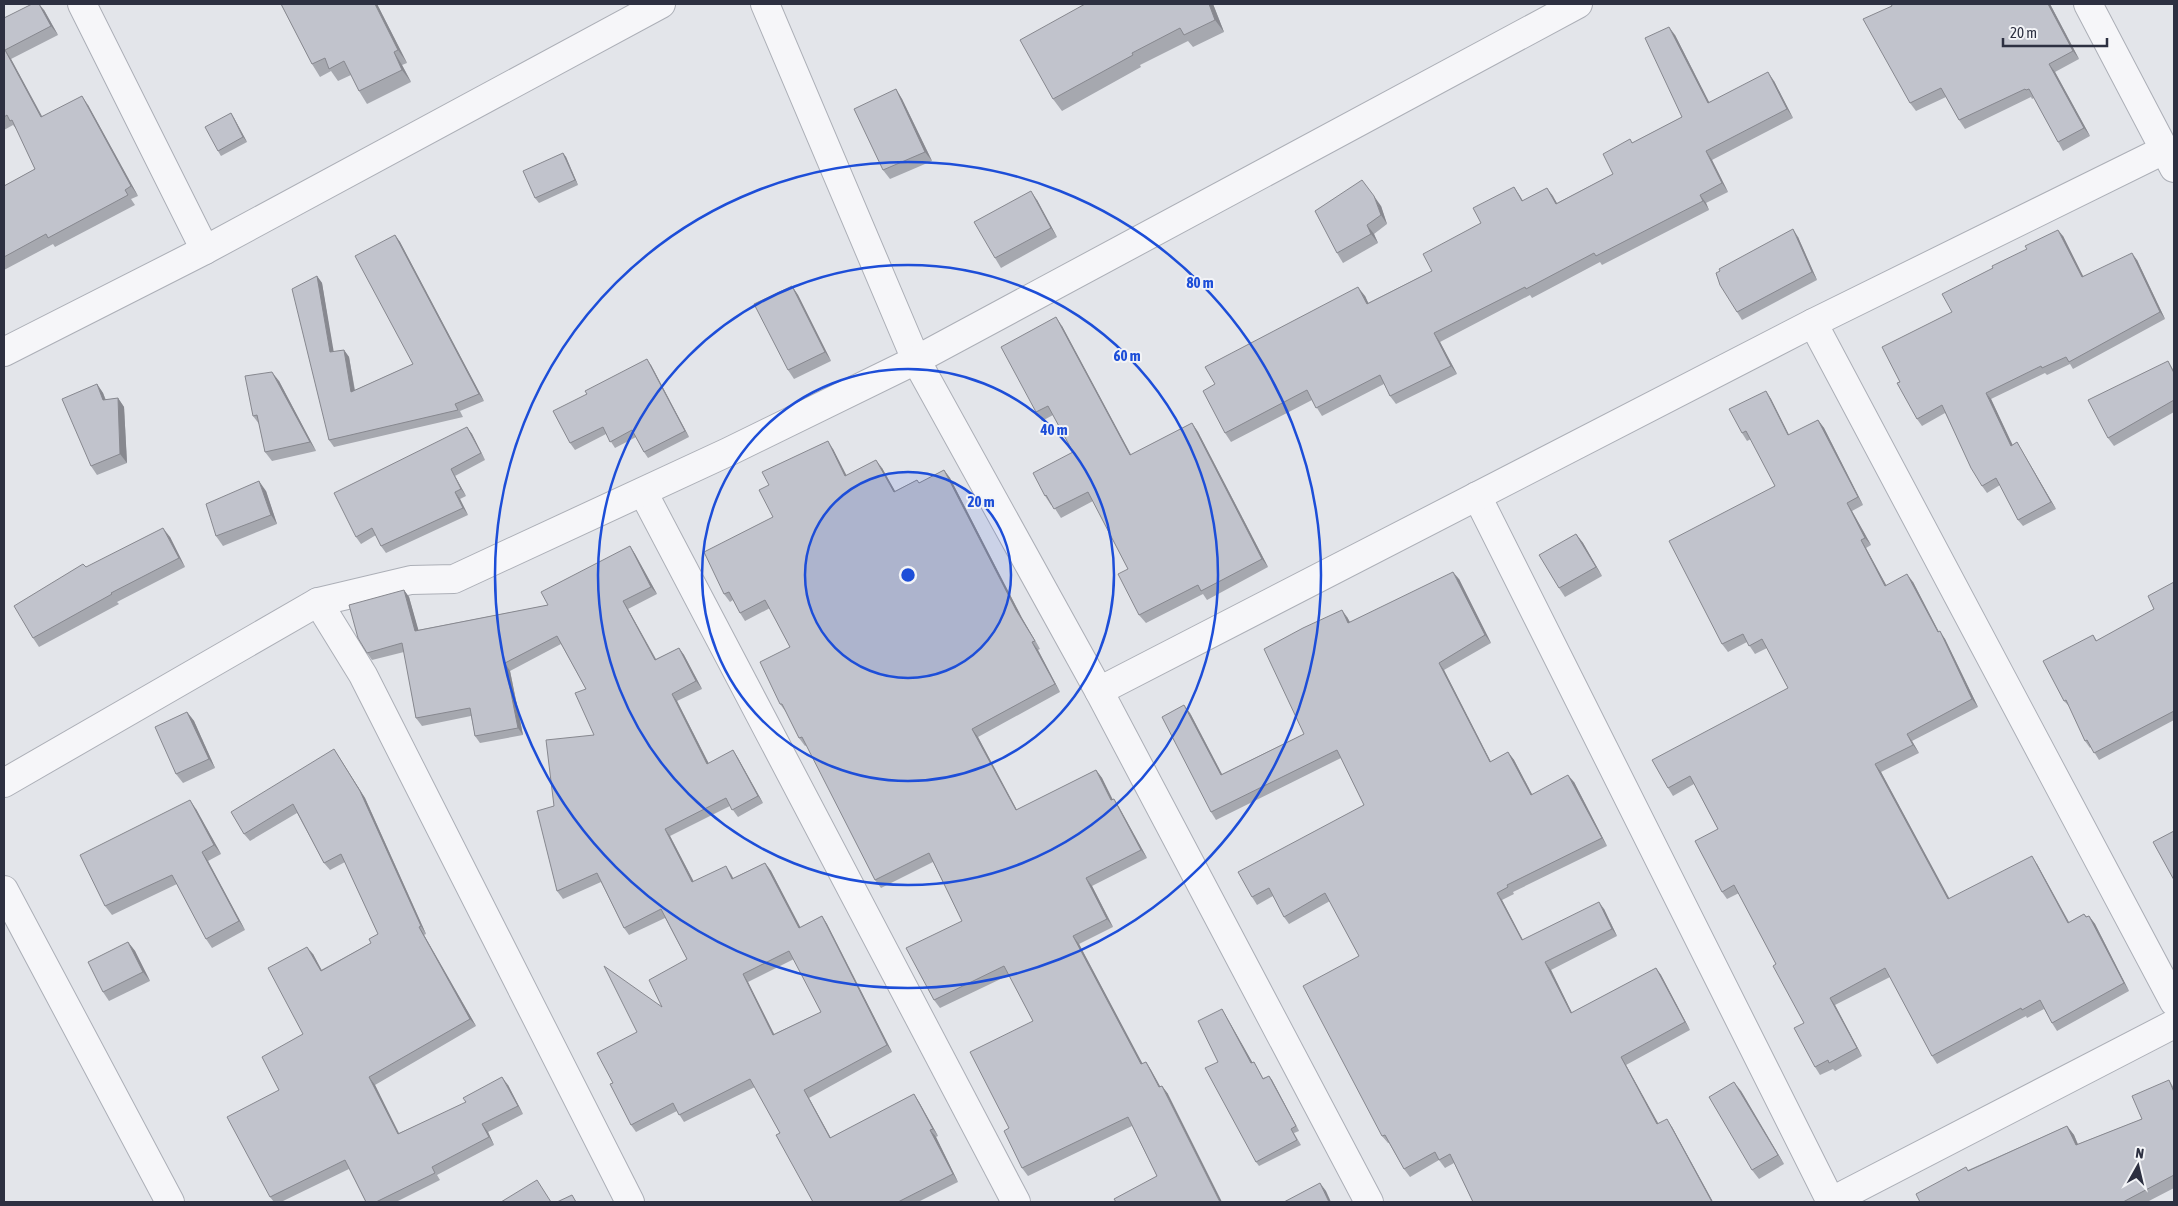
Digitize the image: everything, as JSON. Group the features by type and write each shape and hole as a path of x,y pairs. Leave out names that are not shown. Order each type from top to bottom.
{"street":[{"path":"82,4 205,250"},
{"path":"4,352 205,250 662,4"},
{"path":"765,4 916,360 1099,691 1369,1202"},
{"path":"4,783 318,602 411,580 454,579 728,452 916,360 1578,4"},
{"path":"1099,691 1813,323 2169,159 2088,4"},
{"path":"1813,323 2174,1002"},
{"path":"643,492 1016,1202"},
{"path":"1477,496 1831,1202 2174,1024"},
{"path":"318,602 364,675 630,1202"},
{"path":"4,890 170,1202"}],"building":[{"path":"32,4 39,4 51,26 5,50 41,117 82,96 131,186 125,190 128,195 48,238 46,234 4,257 4,186 35,169 12,120 10,121 7,115 4,117 4,18"},
{"path":"281,4 375,4 398,50 394,52 402,70 359,91 344,61 329,69 325,58 312,64"},
{"path":"1085,4 1209,4 1215,20 1184,35 1180,28 1132,53 1133,55 1053,99 1020,40"},
{"path":"1891,4 2048,4 2073,51 2049,64 2084,128 2058,142 2029,89 2025,89 1959,120 1941,88 1910,103 1863,19 1892,6"},
{"path":"1669,27 1708,103 1768,72 1787,109 1706,151 1722,183 1700,195 1703,201 1596,256 1594,253 1526,289 1525,287 1434,333 1451,366 1390,396 1380,375 1316,408 1307,390 1225,433 1203,391 1215,384 1205,367 1358,287 1367,304 1432,271 1423,254 1481,223 1473,208 1514,187 1522,201 1547,188 1556,204 1613,174 1603,154 1630,139 1632,143 1682,117 1645,38"},
{"path":"896,89 925,152 883,170 854,109"},
{"path":"231,113 243,137 218,151 205,127"},
{"path":"563,153 575,180 535,198 523,171"},
{"path":"1362,180 1374,196 1381,215 1367,225 1371,234 1337,253 1315,211"},
{"path":"1031,191 1051,228 995,258 974,222"},
{"path":"1793,229 1812,272 1737,312 1720,285 1716,273 1720,271 1719,269"},
{"path":"2058,230 2082,277 2132,253 2160,312 2069,362 2066,357 2042,368 2041,366 1986,393 2011,446 2017,442 2051,502 2018,520 1996,478 1982,486 1971,468 1942,405 1917,419 1897,383 1900,382 1882,347 1952,312 1942,294 2027,249 2025,246"},
{"path":"395,235 479,394 455,404 458,410 329,440 292,289 317,276 330,352 344,350 351,392 413,364 355,256"},
{"path":"792,286 825,352 788,370 754,304"},
{"path":"1056,317 1130,455 1192,423 1262,559 1201,591 1198,585 1139,615 1118,574 1128,569 1088,492 1054,509 1033,473 1073,452 1048,406 1036,412 1001,347"},
{"path":"647,359 685,431 644,452 632,430 610,442 603,427 570,443 553,411 587,394 585,391"},
{"path":"2168,361 2174,373 2174,400 2108,438 2088,400"},
{"path":"272,372 310,442 265,452 257,415 253,416 245,376"},
{"path":"97,384 103,400 118,398 120,454 91,466 62,399"},
{"path":"1766,391 1788,435 1818,420 1858,497 1847,503 1865,538 1861,540 1885,586 1907,574 1938,632 1940,631 1972,699 1907,734 1913,745 1875,764 1948,899 2032,856 2068,923 2084,914 2086,917 2089,916 2124,983 2052,1023 2040,1000 2022,1010 2021,1008 1932,1056 1885,968 1830,998 1857,1048 1829,1063 1828,1060 1815,1067 1794,1028 1804,1023 1773,966 1776,964 1734,885 1722,892 1695,841 1718,829 1690,776 1668,788 1652,760 1788,688 1762,639 1749,646 1743,634 1722,644 1669,541 1775,486 1746,431 1742,433 1729,409"},
{"path":"467,427 481,453 451,469 461,489 455,492 463,508 381,546 372,528 356,537 334,493"},
{"path":"828,441 845,476 876,460 894,492 917,480 919,483 944,470 1016,610 1035,641 1032,642 1055,684 972,729 1016,810 1096,770 1111,800 1114,799 1141,850 1086,878 1107,919 1073,936 1141,1064 1146,1062 1159,1087 1162,1086 1220,1202 1116,1202 1114,1199 1157,1176 1128,1117 1022,1168 1004,1131 1009,1128 970,1052 1033,1021 1004,966 934,1000 906,948 962,921 929,853 875,880 802,737 799,738 782,704 780,704 760,662 790,647 765,600 740,613 729,592 724,594 704,552 773,517 759,490 769,485 762,472"},
{"path":"259,481 271,515 216,536 206,504"},
{"path":"163,528 179,558 111,593 33,638 14,606 83,564 86,567"},
{"path":"1576,534 1596,567 1559,588 1539,555"},
{"path":"630,546 651,587 623,601 655,660 679,648 696,681 672,694 707,764 733,750 758,796 732,810 726,798 665,829 692,882 726,866 732,879 765,863 799,928 822,916 887,1045 804,1090 830,1138 914,1094 933,1129 930,1130 953,1174 898,1202 813,1202 776,1135 780,1133 750,1079 679,1115 673,1103 631,1125 610,1084 613,1083 597,1053 637,1032 604,966 662,1007 649,980 687,959 661,909 624,928 597,873 557,891 537,811 554,806 546,740 594,735 575,693 586,689 557,636 505,663 518,728 475,736 470,708 416,718 402,643 367,653 358,638 349,605 404,590 415,631 548,605 541,592","holes":["789,951 821,1012 773,1035 743,974"]},
{"path":"1453,572 1485,635 1439,663 1490,762 1508,752 1531,795 1568,775 1602,838 1507,885 1508,887 1497,893 1522,940 1599,902 1612,929 1545,962 1571,1013 1656,968 1685,1022 1621,1057 1657,1124 1667,1119 1712,1202 1473,1202 1450,1154 1439,1160 1435,1152 1404,1169 1385,1135 1382,1136 1303,986 1359,956 1325,893 1284,917 1269,888 1252,897 1238,872 1364,805 1337,750 1211,812 1162,717 1184,705 1221,775 1304,734 1264,649 1342,610 1348,623"},
{"path":"2174,582 2174,711 2094,753 2087,740 2085,741 2066,700 2064,701 2043,661 2093,635 2096,641 2154,609 2148,596"},
{"path":"187,712 209,759 176,774 155,727"},
{"path":"334,749 360,791 421,926 419,927 470,1019 369,1077 398,1134 466,1102 463,1098 502,1077 518,1106 482,1124 489,1137 432,1167 435,1173 376,1202 366,1202 345,1160 270,1197 227,1117 279,1090 262,1057 303,1034 268,968 307,947 321,971 371,943 369,939 378,934 341,854 324,863 293,804 244,834 231,812"},
{"path":"190,800 214,845 202,852 239,921 206,939 172,875 105,906 80,855"},
{"path":"2174,831 2174,880 2153,842"},
{"path":"128,942 143,972 103,992 88,962"},
{"path":"1222,1009 1251,1063 1254,1062 1263,1079 1269,1076 1296,1126 1291,1129 1297,1140 1256,1162 1205,1068 1218,1062 1198,1021"},
{"path":"2169,1080 2174,1092 2174,1175 2123,1202 1920,1202 1916,1194 1966,1167 1968,1171 2067,1126 2076,1145 2142,1119 2132,1096"},
{"path":"1734,1082 1778,1155 1752,1170 1709,1097"},
{"path":"537,1180 551,1202 501,1202"},
{"path":"1320,1183 1329,1202 1284,1202"},
{"path":"572,1195 576,1202 557,1202"}]}
